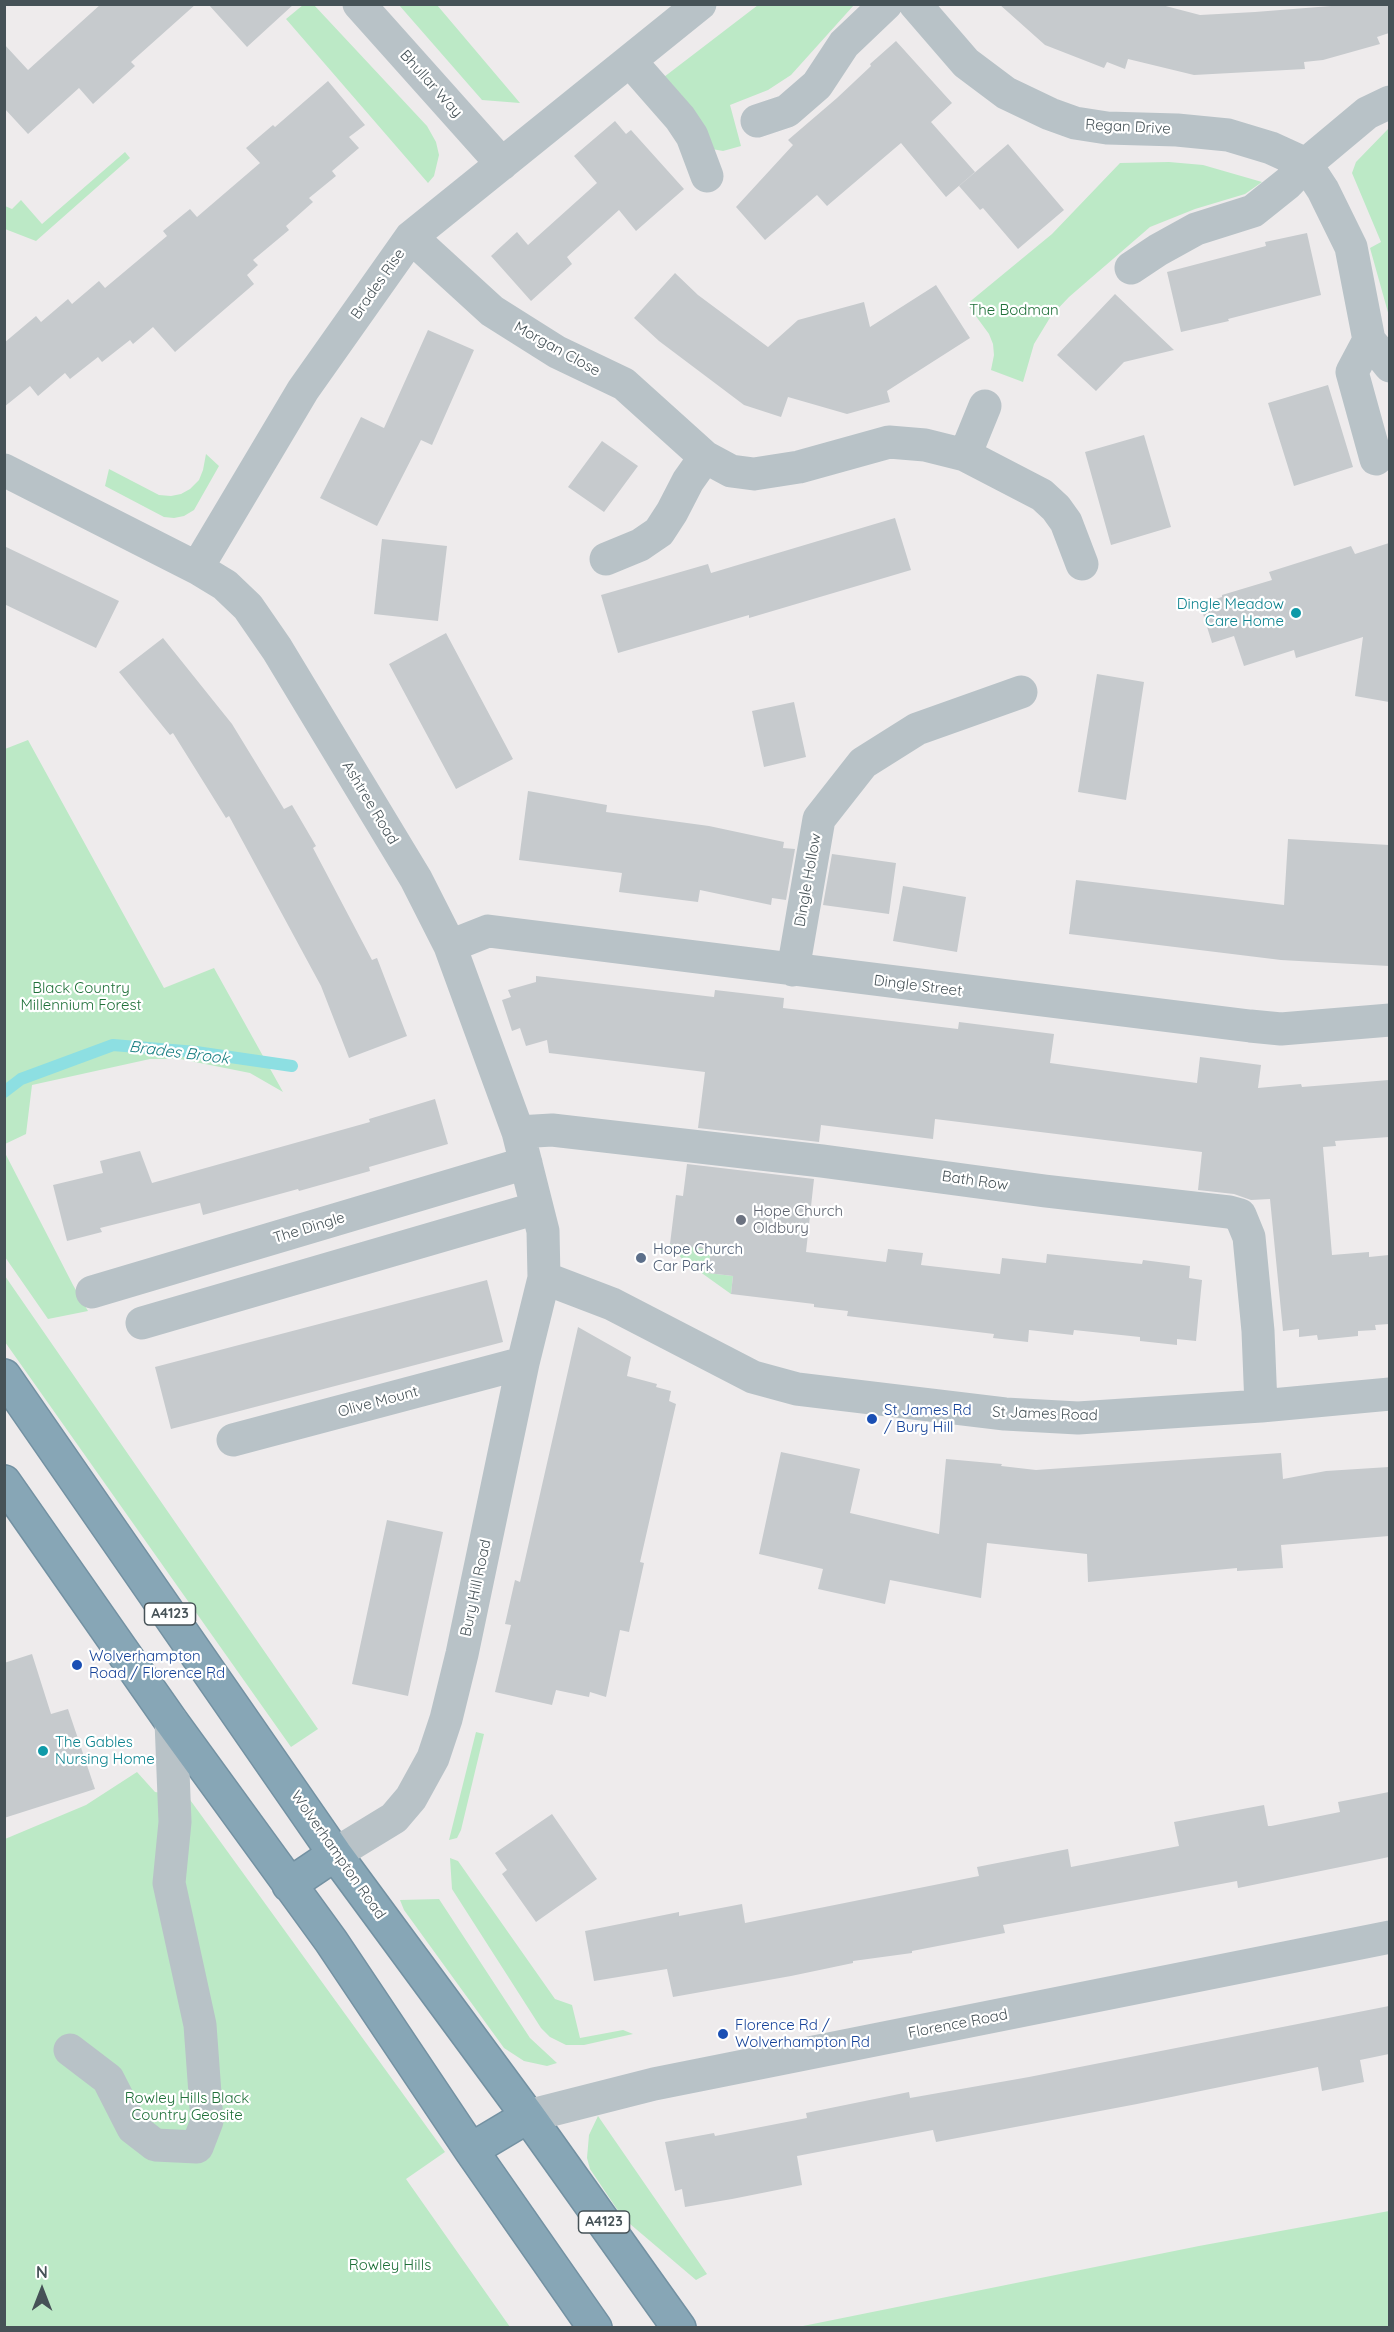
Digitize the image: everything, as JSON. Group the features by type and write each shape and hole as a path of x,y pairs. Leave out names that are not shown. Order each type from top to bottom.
{"highway":[{"name":"Wolverhampton Road","path":"4,1376 335,1854 528,2116 679,2328"},
{"path":"4,1482 171,1721 331,1941 471,2150 595,2328"},
{"path":"289,1885 335,1854"},
{"path":"471,2150 528,2116"}],"street":[{"name":"Bhullar Way","path":"359,4 502,164"},
{"name":"Brades Rise","path":"197,568 303,390 411,237 700,4"},
{"path":"757,121 787,111 817,85 844,44 886,4"},
{"name":"Regan Drive","path":"915,4 966,63 1006,93 1050,114 1075,123 1107,128 1177,130 1228,135 1271,148 1306,164"},
{"path":"630,61 680,118 692,136 707,176"},
{"path":"1131,268 1196,229 1252,211 1288,183 1306,164 1366,113 1389,102"},
{"path":"1306,164 1323,190 1351,247 1369,340 1389,366"},
{"name":"Morgan Close","path":"411,237 492,311 557,352 624,384 705,457 731,471 754,474 800,467 889,442 925,445 965,455 1042,495 1056,507 1066,522 1082,564"},
{"path":"1369,340 1352,372 1376,459"},
{"path":"965,455 985,406"},
{"path":"606,559 640,545 659,532 688,481 705,457"},
{"name":"Ashtree Road","path":"4,470 197,568 225,585 248,607 277,649 416,879 450,946 518,1132 543,1231 544,1278"},
{"name":"Dingle Hollow","path":"793,970 819,819 863,763 917,729 1022,692"},
{"name":"Dingle Street","path":"450,946 488,931 1281,1029 1389,1020"},
{"name":"Bath Row","path":"518,1132 552,1130 822,1161 1240,1215 1249,1237 1258,1331 1261,1406"},
{"name":"The Dingle","path":"92,1292 526,1163"},
{"path":"142,1323 537,1208"},
{"name":"St James Road","path":"544,1278 612,1304 753,1377 797,1389 1005,1414 1078,1418 1261,1406 1389,1394"},
{"name":"Bury Hill Road","path":"335,1854 394,1818 411,1798 433,1758 446,1719 462,1654 523,1363 544,1278"},
{"name":"Olive Mount","path":"233,1440 523,1363"},
{"path":"70,2050 108,2079 133,2128 155,2145 197,2147 207,2121 200,2025 169,1883 175,1822 171,1721"},
{"name":"Florence Road","path":"528,2116 654,2084 1389,1937"}],"green space":[{"path":"303,5 314,5 427,126 436,142 439,155 434,176 428,183 286,19"},
{"path":"399,5 437,5 520,103 482,100"},
{"path":"758,5 854,5 791,75 768,90 730,105 741,146 723,151 712,149 664,77"},
{"path":"1389,128 1389,316 1370,248 1381,242 1352,173 1356,162"},
{"path":"125,152 130,158 36,241 5,229 5,206 12,209 21,200 42,224"},
{"name":"The Bodman","path":"1169,162 1203,165 1262,182 1245,194 1195,209 1150,227 1069,297 1051,316 1034,344 1023,382 991,370 994,355 993,344 989,334 967,304 1052,234 1120,163"},
{"path":"206,454 219,466 194,510 184,516 164,517 105,486 109,469 159,495 181,494 199,480"},
{"name":"Black Country Millennium Forest","path":"28,740 164,988 214,968 283,1092 250,1073 180,1059 150,1059 32,1085 26,1134 5,1144 5,749"},
{"path":"4,1151 88,1311 48,1319 5,1257"},
{"path":"670,1244 711,1249 708,1273 733,1276 731,1294 682,1259"},
{"path":"5,1276 318,1729 291,1747 5,1342"},
{"path":"476,1732 484,1734 461,1830 457,1838 449,1840"},
{"name":"Rowley Hills Black Country Geosite","path":"137,1772 155,1792 188,1797 445,2152 406,2179 510,2327 5,2328 5,1839 86,1805"},
{"path":"450,1858 458,1861 555,1999 572,2005 580,2038 623,2030 633,2034 584,2045 566,2045 550,2037 541,2028 452,1889"},
{"path":"439,1899 530,2038 557,2063 547,2066 524,2061 504,2048 404,1910 400,1900"},
{"path":"598,2116 707,2274 696,2280 623,2218 590,2169 587,2158 589,2135"},
{"path":"1389,2211 1389,2327 798,2327 1199,2246"}],"building":[{"path":"101,4 196,4 131,62 135,66 93,104 79,88 28,134 4,108 4,44 28,70"},
{"path":"208,4 294,4 247,47"},
{"path":"999,4 1158,4 1200,15 1331,6 1330,4 1389,4 1389,33 1377,37 1380,44 1323,60 1304,62 1305,69 1194,75 1128,59 1125,69 1107,62 1104,68 1045,45"},
{"path":"896,41 952,103 931,122 975,172 946,197 901,143 827,206 817,195 765,240 736,207 793,145 788,140 837,98"},
{"path":"328,81 365,125 349,137 359,148 332,171 336,176 309,198 313,202 286,226 289,230 253,260 258,265 247,275 254,284 175,352 153,327 133,344 130,340 102,362 98,357 70,379 65,373 38,396 30,386 4,407 4,343 36,316 41,322 68,299 72,304 99,281 105,288 167,236 163,231 190,209 197,217 260,163 246,148 273,125 275,127"},
{"path":"615,121 626,134 631,130 684,189 636,231 619,210 567,257 572,264 531,301 491,256 517,232 528,245 597,183 574,156"},
{"path":"1008,144 1064,210 1018,249 983,208 980,210 959,186"},
{"path":"1307,233 1321,295 1181,332 1167,272 1266,246 1265,242"},
{"path":"675,273 698,295 768,347 798,320 864,302 870,327 936,285 970,338 887,391 890,402 847,414 788,397 781,417 744,405 659,341 634,318"},
{"path":"1115,294 1174,350 1124,362 1096,391 1057,355"},
{"path":"428,330 474,350 432,445 421,440 377,526 320,498 361,417 384,428"},
{"path":"1328,385 1353,467 1294,486 1268,403"},
{"path":"1144,435 1171,527 1111,545 1085,452"},
{"path":"602,441 638,466 604,512 568,487"},
{"path":"895,518 911,570 749,618 749,615 618,653 601,595 708,564 711,573"},
{"path":"382,539 447,546 438,621 374,614"},
{"name":"Dingle Meadow Care Home","path":"1389,543 1389,702 1355,696 1363,637 1296,658 1294,650 1244,666 1234,636 1212,643 1200,604 1272,580 1269,572 1351,546 1355,554"},
{"path":"4,546 119,601 96,648 4,604"},
{"path":"446,633 513,759 456,789 389,664"},
{"path":"163,638 232,724 284,809 292,805 316,846 313,848 372,960 377,958 407,1036 349,1058 321,986 229,816 226,818 173,733 170,735 119,672"},
{"path":"1097,674 1144,682 1126,800 1078,792"},
{"path":"794,702 806,757 764,767 752,711"},
{"path":"528,791 607,805 606,812 709,826 784,842 783,848 795,849 786,900 772,898 771,905 700,890 698,902 619,892 622,873 519,860"},
{"path":"1288,839 1389,845 1389,966 1281,960 1069,934 1076,880 1284,905"},
{"path":"832,854 896,863 889,914 823,905"},
{"path":"903,886 966,897 957,952 893,941"},
{"path":"536,976 714,997 715,990 784,998 783,1008 958,1029 959,1022 1054,1034 1050,1063 1197,1083 1200,1057 1261,1065 1258,1088 1389,1080 1389,1137 1335,1141 1336,1146 1323,1147 1332,1255 1369,1252 1369,1257 1389,1255 1389,1324 1375,1325 1376,1330 1358,1331 1358,1336 1318,1340 1317,1335 1299,1337 1299,1329 1283,1331 1270,1199 1251,1200 1234,1194 1198,1190 1202,1152 935,1119 933,1139 821,1125 819,1142 698,1128 705,1072 549,1053 547,1040 526,1046 520,1028 512,1031 502,1000 511,997 508,990 536,982"},
{"path":"435,1099 448,1144 369,1167 370,1171 299,1191 298,1189 203,1215 200,1203 100,1228 102,1232 67,1241 53,1185 103,1173 100,1161 140,1151 152,1183 370,1122 369,1119"},
{"path":"687,1164 814,1179 806,1252 886,1262 888,1249 923,1253 921,1265 1000,1274 1002,1258 1046,1263 1047,1254 1142,1264 1143,1260 1190,1266 1189,1278 1202,1280 1196,1341 1177,1339 1177,1345 1140,1341 1140,1337 1074,1330 1073,1335 1029,1330 1028,1342 993,1338 994,1334 847,1316 848,1311 814,1307 814,1304 731,1294 733,1276 708,1273 711,1250 670,1244 676,1195 683,1196"},
{"path":"487,1280 503,1342 171,1429 155,1367"},
{"path":"578,1327 631,1357 627,1376 657,1384 656,1387 671,1391 669,1401 676,1404 640,1562 644,1563 629,1632 620,1630 606,1697 590,1692 589,1697 556,1690 552,1705 495,1692 511,1625 505,1624 515,1580 520,1582"},
{"path":"781,1452 860,1469 850,1513 939,1534 946,1459 1002,1464 1001,1466 1036,1470 1281,1453 1283,1479 1326,1471 1389,1467 1389,1536 1281,1545 1283,1568 1237,1571 1237,1568 1088,1582 1087,1554 987,1543 981,1598 890,1580 885,1604 818,1589 823,1569 759,1554"},
{"path":"387,1520 443,1532 408,1696 352,1684"},
{"name":"The Gables Nursing Home","path":"32,1654 51,1714 68,1709 95,1789 4,1818 4,1663"},
{"path":"1389,1792 1389,1857 1238,1888 1237,1881 1003,1925 1005,1933 912,1951 912,1953 853,1961 853,1963 791,1976 673,1997 667,1969 594,1981 585,1931 679,1912 679,1916 742,1904 745,1923 979,1876 977,1867 1068,1849 1071,1867 1179,1846 1174,1822 1264,1805 1268,1826 1271,1826 1340,1812 1338,1802"},
{"path":"552,1814 597,1879 536,1922 502,1874 507,1870 495,1853"},
{"path":"1389,2006 1389,2054 1360,2060 1364,2082 1322,2091 1318,2067 936,2142 933,2130 797,2156 802,2185 732,2199 685,2207 682,2189 675,2191 665,2142 714,2133 715,2136 807,2118 806,2113 909,2092 910,2098 1029,2077"}],"waterway":[{"name":"Brades Brook","path":"4,1092 21,1079 113,1045 196,1052 292,1066"}],"place":[{"name":"Dingle Meadow Care Home","path":"1296,613"},
{"name":"Hope Church Oldbury","path":"741,1220"},
{"name":"Hope Church Car Park","path":"641,1258"},
{"name":"St James Rd / Bury Hill","path":"872,1419"},
{"name":"Wolverhampton Road / Florence Rd","path":"77,1665"},
{"name":"The Gables Nursing Home","path":"43,1751"},
{"name":"Florence Rd / Wolverhampton Rd","path":"723,2034"}],"park label":[{"name":"Rowley Hills","path":"390,2265"}]}
